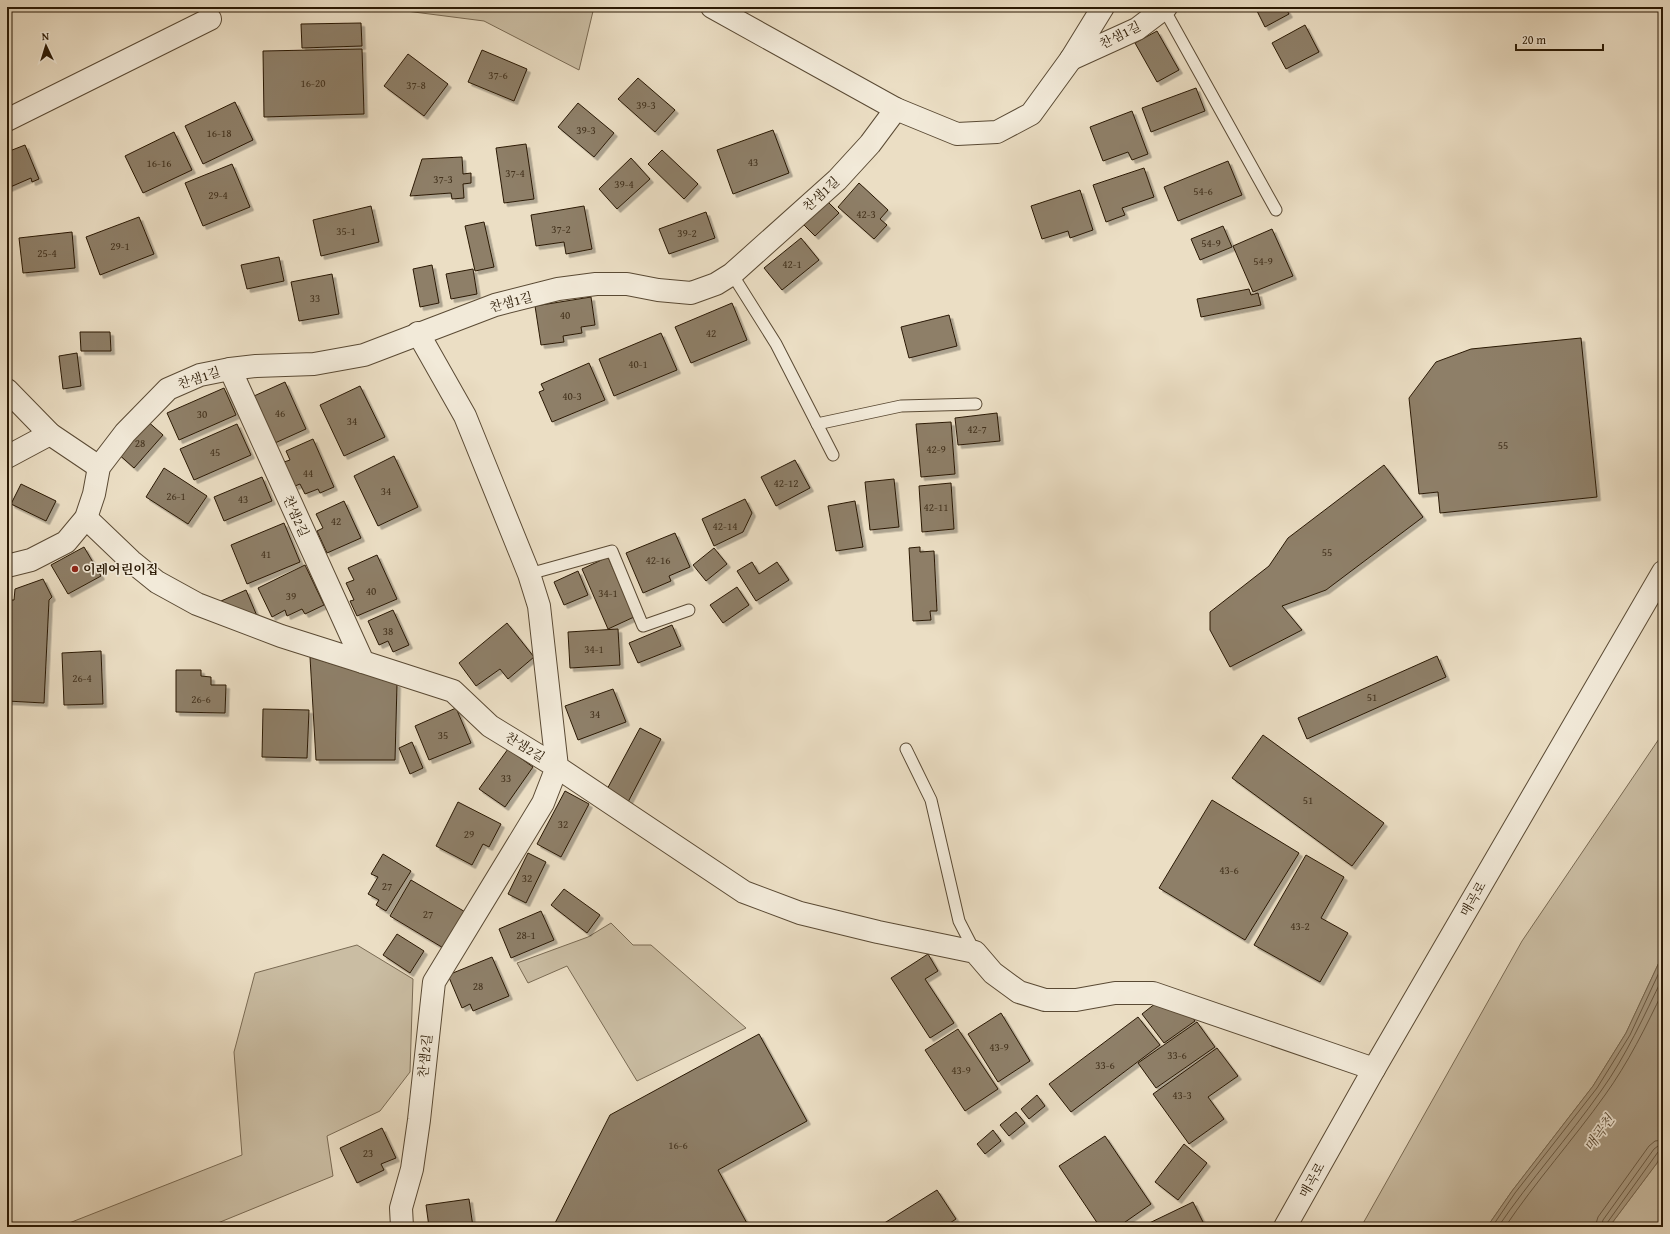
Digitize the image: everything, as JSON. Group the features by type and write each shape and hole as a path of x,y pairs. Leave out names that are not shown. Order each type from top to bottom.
{"street":[{"path":"712,7 896,109 957,134 997,132 1031,114 1071,59 1103,7"},
{"name":"찬샘1길","path":"1071,59 1137,29 1165,8"},
{"path":"7,120 210,19"},
{"name":"찬샘1길","path":"7,566 31,560 66,542 86,518 94,494 99,467 125,433 168,389 200,375 230,369 256,366 314,364 364,355 418,333 495,305 558,289 596,284 627,284 658,290 691,293 716,284 732,274 837,180 870,144 896,109"},
{"path":"418,333 465,416 529,574 539,606 557,767 744,892 800,913 878,932 975,952 994,973 1019,992 1045,1000 1076,1000 1115,993 1153,993 1374,1069"},
{"name":"찬샘2길","path":"230,369 363,662 453,691 490,726 557,767 542,803 434,982 419,1120 412,1169 401,1208 402,1227"},
{"path":"7,390 50,434 99,467"},
{"path":"7,457 50,434"},
{"path":"86,518 131,561 157,582 197,604 281,636 363,662"},
{"name":"매곡로","path":"1285,1227 1374,1069 1663,573"}],"lane":[{"path":"1165,8 1276,210"},
{"path":"732,274 776,344 833,454"},
{"path":"817,424 901,406 976,404"},
{"path":"529,574 612,551 643,626 689,610"},
{"path":"906,749 931,800 959,921 975,952"}],"shaded area":[{"path":"375,7 594,7 579,70 484,21"},
{"path":"1663,733 1663,954 1626,1033 1593,1086 1512,1191 1487,1227 1361,1227 1522,941"},
{"path":"611,923 633,945 651,945 746,1028 637,1081 567,966 528,983 517,963 588,937"},
{"path":"357,945 413,979 410,1072 380,1111 327,1136 333,1176 208,1227 59,1227 242,1155 234,1052 255,973"},
{"path":"1663,1152 1663,1227 1609,1227 1657,1163"}],"water":[{"name":"매곡천","path":"1663,954 1663,1152 1657,1163 1609,1227 1487,1227 1512,1191 1593,1086 1626,1033"}],"building":[{"path":"1255,7 1285,7 1289,14 1265,27"},
{"path":"361,23 362,46 302,48 301,24"},
{"path":"1305,25 1319,52 1286,69 1272,43"},
{"path":"1157,31 1179,70 1157,82 1135,43"},
{"path":"362,49 364,114 264,117 263,51"},
{"path":"482,50 527,69 514,101 468,82"},
{"path":"408,54 448,84 424,116 384,86"},
{"path":"638,78 675,110 655,132 618,99"},
{"path":"1196,88 1205,111 1151,132 1142,108"},
{"path":"235,102 253,140 203,164 185,126"},
{"path":"578,103 614,133 594,157 558,127"},
{"path":"1132,111 1148,154 1132,160 1128,152 1103,161 1090,127"},
{"path":"773,130 789,173 733,194 717,150"},
{"path":"174,132 192,170 143,193 125,156"},
{"path":"526,144 534,199 504,203 496,148"},
{"path":"25,145 39,179 32,182 31,178 8,188 7,152"},
{"path":"662,150 698,184 684,199 648,164"},
{"path":"462,157 463,174 471,173 471,183 463,184 464,198 452,199 451,193 410,196 422,159"},
{"path":"631,158 650,179 617,209 599,189"},
{"path":"1228,161 1242,195 1178,221 1164,187"},
{"path":"232,164 250,207 203,226 185,183"},
{"path":"1144,168 1154,197 1122,208 1125,215 1106,222 1093,185"},
{"path":"859,183 888,210 880,219 887,225 874,239 838,207"},
{"path":"1080,190 1093,230 1070,238 1068,231 1042,239 1031,206"},
{"path":"827,201 839,213 815,236 803,224"},
{"path":"371,206 379,242 321,256 313,220"},
{"path":"584,206 592,249 566,254 564,242 536,246 531,215"},
{"path":"706,212 715,238 669,254 659,229"},
{"path":"139,217 154,254 100,275 86,237"},
{"path":"484,222 494,267 475,271 465,226"},
{"path":"1223,226 1232,247 1200,260 1191,239"},
{"path":"1272,229 1293,276 1253,292 1233,246"},
{"path":"72,232 75,268 23,273 19,238"},
{"path":"801,238 819,260 782,290 764,268"},
{"path":"279,257 284,281 247,289 241,265"},
{"path":"432,265 439,303 420,307 413,269"},
{"path":"473,269 477,294 451,299 446,274"},
{"path":"332,274 339,314 299,321 291,282"},
{"path":"1249,289 1251,295 1258,293 1261,305 1201,317 1197,299"},
{"path":"591,297 595,325 581,327 582,333 563,336 564,342 541,345 535,306"},
{"path":"732,303 747,340 691,363 675,327"},
{"path":"949,315 957,346 909,358 901,327"},
{"path":"80,332 110,332 111,351 81,351"},
{"path":"661,333 677,370 614,396 599,359"},
{"path":"1581,338 1597,497 1440,513 1438,492 1419,494 1409,398 1436,362 1471,349"},
{"path":"77,353 81,386 63,389 59,356"},
{"path":"589,363 605,400 552,422 539,392 544,390 541,384"},
{"path":"285,382 306,429 275,443 254,396"},
{"path":"360,386 385,437 344,456 320,405"},
{"path":"224,388 236,415 179,440 167,413"},
{"path":"997,413 1000,441 958,445 955,418"},
{"path":"145,419 163,435 134,468 116,452"},
{"path":"951,422 955,474 921,477 916,424"},
{"path":"237,424 251,455 194,480 180,449"},
{"path":"313,439 334,487 320,493 318,489 305,494 300,484 295,486 284,462 290,460 286,451"},
{"path":"394,456 418,507 378,526 354,476"},
{"path":"795,460 810,488 776,506 761,477"},
{"path":"1384,465 1423,517 1326,590 1282,606 1302,630 1230,667 1210,630 1210,612 1269,566 1288,538"},
{"path":"164,468 207,496 188,524 146,497"},
{"path":"262,477 272,501 224,521 214,497"},
{"path":"894,479 899,527 870,530 865,482"},
{"path":"951,483 954,529 922,532 919,486"},
{"path":"21,484 56,501 46,521 11,504"},
{"path":"745,499 752,513 743,532 714,546 702,519"},
{"path":"344,501 361,538 327,553 317,531 323,528 316,514"},
{"path":"855,501 863,547 836,551 828,506"},
{"path":"284,523 300,562 247,584 231,545"},
{"path":"675,533 690,567 669,576 671,581 643,593 626,553"},
{"path":"84,547 101,576 68,594 51,565"},
{"path":"920,547 920,552 934,551 937,611 930,611 931,620 913,621 909,548"},
{"path":"714,548 727,564 706,581 693,565"},
{"path":"377,555 397,599 357,616 350,601 354,600 346,583 354,580 348,568"},
{"path":"608,557 634,617 608,629 582,569"},
{"path":"752,562 759,574 777,562 789,580 756,601 737,571"},
{"path":"305,565 324,605 305,614 302,609 287,616 285,610 272,617 258,588"},
{"path":"578,571 588,595 564,605 554,582"},
{"path":"43,579 52,597 49,600 44,703 7,701 7,600 14,600 15,589"},
{"path":"737,587 749,605 723,623 710,605"},
{"path":"246,590 257,616 224,606 221,601"},
{"path":"393,610 409,645 393,652 388,641 379,645 368,621"},
{"path":"507,623 534,657 508,679 500,669 476,686 459,663"},
{"path":"672,625 681,646 638,663 629,643"},
{"path":"618,629 620,665 570,668 568,632"},
{"path":"101,651 103,704 64,705 62,653"},
{"path":"1437,656 1446,677 1307,739 1298,718"},
{"path":"310,657 397,684 395,760 316,760"},
{"path":"176,670 201,670 201,676 211,677 211,685 226,685 225,713 176,712"},
{"path":"613,689 626,722 578,740 565,706"},
{"path":"456,708 471,743 429,760 415,726"},
{"path":"263,709 309,710 307,758 262,757"},
{"path":"640,728 661,739 627,804 605,793"},
{"path":"1263,735 1384,823 1352,866 1232,778"},
{"path":"412,742 423,768 410,774 399,748"},
{"path":"508,749 533,767 505,807 479,789"},
{"path":"565,791 589,804 561,857 537,844"},
{"path":"1212,800 1299,853 1245,940 1159,888"},
{"path":"458,802 501,824 489,847 483,844 472,865 436,846"},
{"path":"528,853 546,862 526,903 508,894"},
{"path":"383,854 411,871 386,911 376,905 379,900 368,894 378,877 371,874"},
{"path":"1306,855 1344,877 1321,918 1348,933 1320,982 1254,945"},
{"path":"411,880 467,913 445,949 390,916"},
{"path":"564,889 600,915 587,933 551,905"},
{"path":"541,911 554,940 511,958 499,929"},
{"path":"397,934 424,951 410,973 383,955"},
{"path":"928,954 938,971 925,979 954,1023 930,1038 891,978"},
{"path":"492,957 509,996 473,1011 470,1004 462,1008 448,975"},
{"path":"1156,1003 1192,1017 1195,1021 1164,1043 1142,1014"},
{"path":"1001,1013 1030,1061 998,1082 968,1034"},
{"path":"1138,1017 1160,1045 1071,1112 1049,1084"},
{"path":"1197,1022 1215,1047 1156,1088 1138,1063"},
{"path":"958,1029 998,1089 965,1111 925,1050"},
{"path":"759,1034 807,1121 718,1170 749,1227 553,1227 610,1115"},
{"path":"1217,1048 1238,1076 1208,1097 1224,1119 1189,1144 1153,1094"},
{"path":"1037,1095 1045,1106 1029,1119 1021,1109"},
{"path":"1016,1112 1025,1123 1009,1136 1000,1125"},
{"path":"382,1128 396,1158 381,1164 384,1170 357,1183 340,1148"},
{"path":"993,1130 1001,1141 985,1154 977,1144"},
{"path":"1105,1136 1151,1204 1118,1227 1100,1227 1059,1166"},
{"path":"1184,1144 1207,1163 1178,1200 1155,1182"},
{"path":"937,1190 956,1219 944,1227 878,1227"},
{"path":"469,1199 473,1227 429,1227 426,1205"},
{"path":"1193,1202 1205,1226 1141,1227"}],"place":[{"name":"이레어린이집","path":"75,569"}]}
